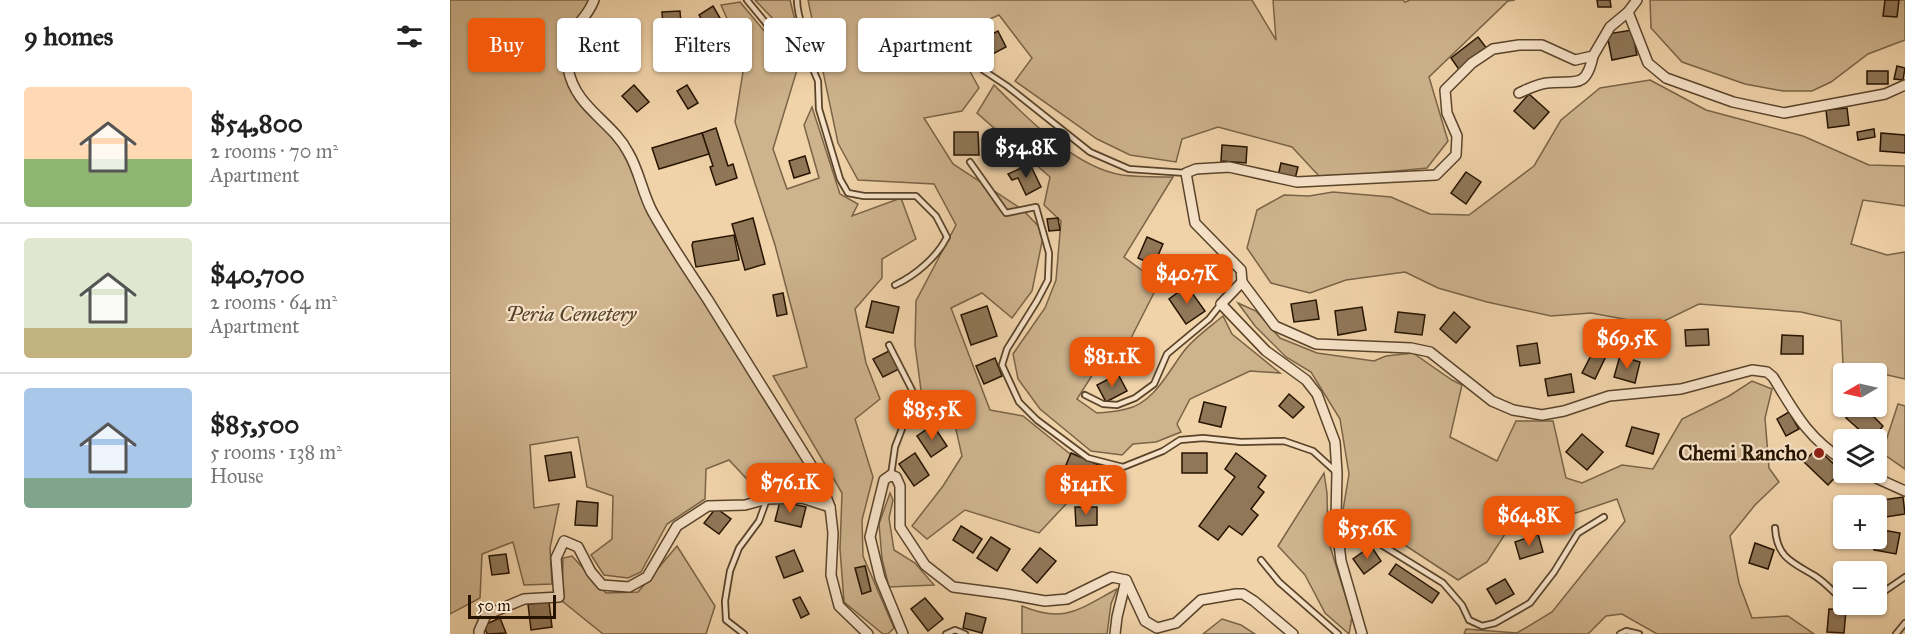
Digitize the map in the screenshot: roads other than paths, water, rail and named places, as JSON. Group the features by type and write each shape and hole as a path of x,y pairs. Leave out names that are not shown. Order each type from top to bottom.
{"street":[{"path":"594,0 592,6 572,29 565,44 568,70 576,89 582,102 621,140 630,154 651,210 819,478 830,507 833,533 831,575 839,606 868,634"},
{"path":"1519,93 1539,85 1574,84 1584,79 1590,70 1593,56 1610,27 1628,12 1637,0"},
{"path":"1628,12 1648,63 1666,78 1733,102 1784,113 1885,94 1905,85"},
{"path":"1593,56 1575,60 1542,45 1520,45 1493,49 1472,63 1445,90 1447,113 1457,136 1456,155 1436,175 1297,182 1229,167 1196,169 1186,173 1195,223 1241,270 1242,282 1275,326 1316,344 1411,348 1430,352 1492,401 1513,410 1542,415 1564,411 1609,396 1681,389 1752,370 1767,372 1773,377 1803,426 1833,454"},
{"path":"1242,282 1221,304 1266,351 1306,380 1317,394 1335,442 1336,519 1341,561 1362,634"},
{"path":"903,634 880,578 870,537 884,480 891,475 896,477 900,486 900,527 925,565 952,587 1045,601 1066,600 1112,577 1126,580"},
{"path":"1887,483 1905,491"},
{"path":"479,634 486,615 524,599 559,597 556,558 564,541 578,547 591,572 602,585 629,587 647,577 677,526 708,506 745,505 767,499 802,498 830,507"},
{"path":"1115,634 1126,580"},
{"path":"1126,580 1145,621 1157,628 1176,623 1202,600 1243,594 1293,634"}],"lane":[{"path":"747,0 764,21"},
{"path":"797,0 799,18"},
{"path":"814,72 818,81 819,109 840,179 848,193 864,196 916,196 936,216 947,237 939,252 904,281 895,285"},
{"path":"986,72 1090,152 1130,169 1186,173"},
{"path":"970,162 1006,213 1036,207 1049,253 1047,280 1037,301 1007,349 1002,365 1019,402 1037,420 1088,458 1123,467 1163,451 1180,440 1203,438 1241,442 1284,441 1313,451 1337,473"},
{"path":"1085,396 1103,404 1117,405 1135,398 1154,384 1167,354 1209,319 1221,304"},
{"path":"889,345 912,390 913,400 895,447 891,475"},
{"path":"744,634 726,620 725,601 730,571 739,548 759,521 767,499"},
{"path":"1336,519 1362,537 1377,542 1443,583 1462,605 1469,620 1482,626 1495,623 1530,603 1554,572 1578,533 1604,517"},
{"path":"1775,528 1776,539 1784,556 1833,591"},
{"path":"1261,560 1279,582 1338,634"},
{"path":"1887,589 1905,577"},
{"path":"1896,634 1905,623"},
{"path":"946,634 955,630 965,634"},
{"path":"1620,634 1626,631 1639,634"}],"place":[{"name":"Chemi Rancho","path":"1819,453"}],"park label":[{"name":"Peria Cemetery","path":"571,314"}]}
